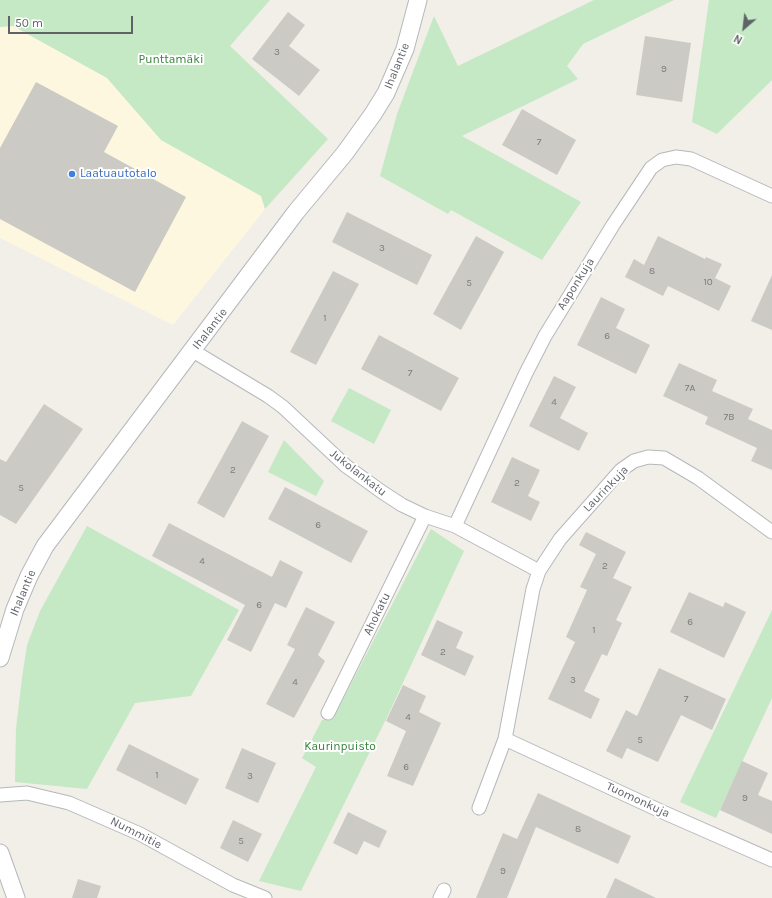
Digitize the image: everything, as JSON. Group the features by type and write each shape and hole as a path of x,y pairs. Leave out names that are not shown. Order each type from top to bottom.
{"street":[{"name":"Ihalantie","path":"0,658 15,609 45,546 296,212 345,153 373,114 386,93 400,60 418,0"},
{"name":"Aaponkuja","path":"455,526 526,373 545,336 650,168 662,160 676,157 691,159 772,196"},
{"name":"Jukolankatu","path":"193,351 268,396 283,407 346,466 364,480 402,505 425,516 455,526 539,571"},
{"name":"Laurinkuja","path":"479,808 505,738 533,589 539,571 560,539 622,470 634,461 648,457 664,458 681,466 772,532"},
{"name":"Ahokatu","path":"328,713 425,516"},
{"name":"Tuomonkuja","path":"505,738 665,813 772,860"},
{"name":"Nummitie","path":"0,795 27,793 70,803 140,834 233,885 265,898"},
{"path":"0,853 16,898"}],"shaded area":[{"path":"13,26 107,78 161,140 261,196 265,209 173,325 0,238 0,27"}],"green space":[{"name":"Punttamäki","path":"0,0 270,0 230,46 328,139 265,209 261,196 161,140 107,78 13,26 0,27"},
{"path":"594,0 674,0 583,44 567,66 578,79 462,136 581,202 542,260 451,210 448,214 380,176 397,114 434,16 458,66"},
{"path":"709,0 772,0 772,80 717,134 692,122"},
{"path":"349,388 391,410 374,444 331,421"},
{"path":"284,440 324,481 316,496 268,472"},
{"path":"87,526 239,610 191,696 135,703 87,789 15,782 16,729 27,645 40,611"},
{"name":"Kaurinpuisto","path":"431,529 464,551 388,715 301,891 259,881 316,767 302,758 322,720 333,719"},
{"path":"772,610 772,698 716,818 680,802"}],"building":[{"path":"288,12 305,25 289,46 320,70 299,96 252,59"},
{"path":"645,36 691,43 682,102 636,95"},
{"name":"Laatuautotalo","path":"36,82 118,126 104,152 186,197 135,292 0,219 0,148"},
{"path":"522,109 576,140 557,175 502,145"},
{"path":"347,212 432,255 417,285 332,242"},
{"path":"476,236 504,252 461,330 433,314"},
{"path":"658,236 705,259 706,257 722,264 715,278 731,286 719,311 668,286 663,296 625,277 634,259 644,265"},
{"path":"333,271 359,284 316,365 290,352"},
{"path":"772,275 772,330 751,321"},
{"path":"601,297 625,309 616,328 650,345 636,374 577,345"},
{"path":"379,335 459,378 441,411 361,369"},
{"path":"679,363 717,380 712,391 753,409 748,419 772,430 772,470 751,461 757,448 705,424 708,417 663,396"},
{"path":"554,376 576,387 560,418 588,433 579,451 529,426"},
{"path":"44,404 83,429 16,524 0,515 0,459 6,462"},
{"path":"242,421 269,436 224,518 197,503"},
{"path":"512,457 540,470 528,496 540,502 531,521 491,502"},
{"path":"285,487 368,531 351,563 268,519"},
{"path":"169,523 272,577 280,560 303,572 286,608 275,603 251,652 227,640 245,605 152,556"},
{"path":"586,532 626,552 613,578 632,587 616,620 622,623 607,656 602,654 584,691 600,699 591,719 548,699 575,642 566,637 587,590 580,587 596,554 579,545"},
{"path":"689,592 723,607 725,602 746,612 724,658 670,632"},
{"path":"306,607 335,622 318,655 325,661 294,718 266,704 295,649 287,645"},
{"path":"437,620 463,632 456,648 474,656 465,676 421,655"},
{"path":"659,668 726,699 712,730 681,715 658,762 627,748 622,759 606,751 626,710 637,716"},
{"path":"403,685 426,696 419,712 441,723 413,786 387,776 406,731 386,721"},
{"path":"129,744 199,779 186,805 116,770"},
{"path":"242,748 276,763 258,803 225,788"},
{"path":"742,761 768,773 758,795 772,801 772,834 720,810"},
{"path":"538,793 631,836 618,864 536,827 507,898 476,898 503,833 517,839"},
{"path":"348,812 387,831 379,848 364,841 357,855 333,843"},
{"path":"233,820 262,834 248,862 220,848"},
{"path":"615,878 656,898 606,898"},
{"path":"78,879 101,886 97,898 72,898"}],"place":[{"name":"Laatuautotalo","path":"72,174"}]}
